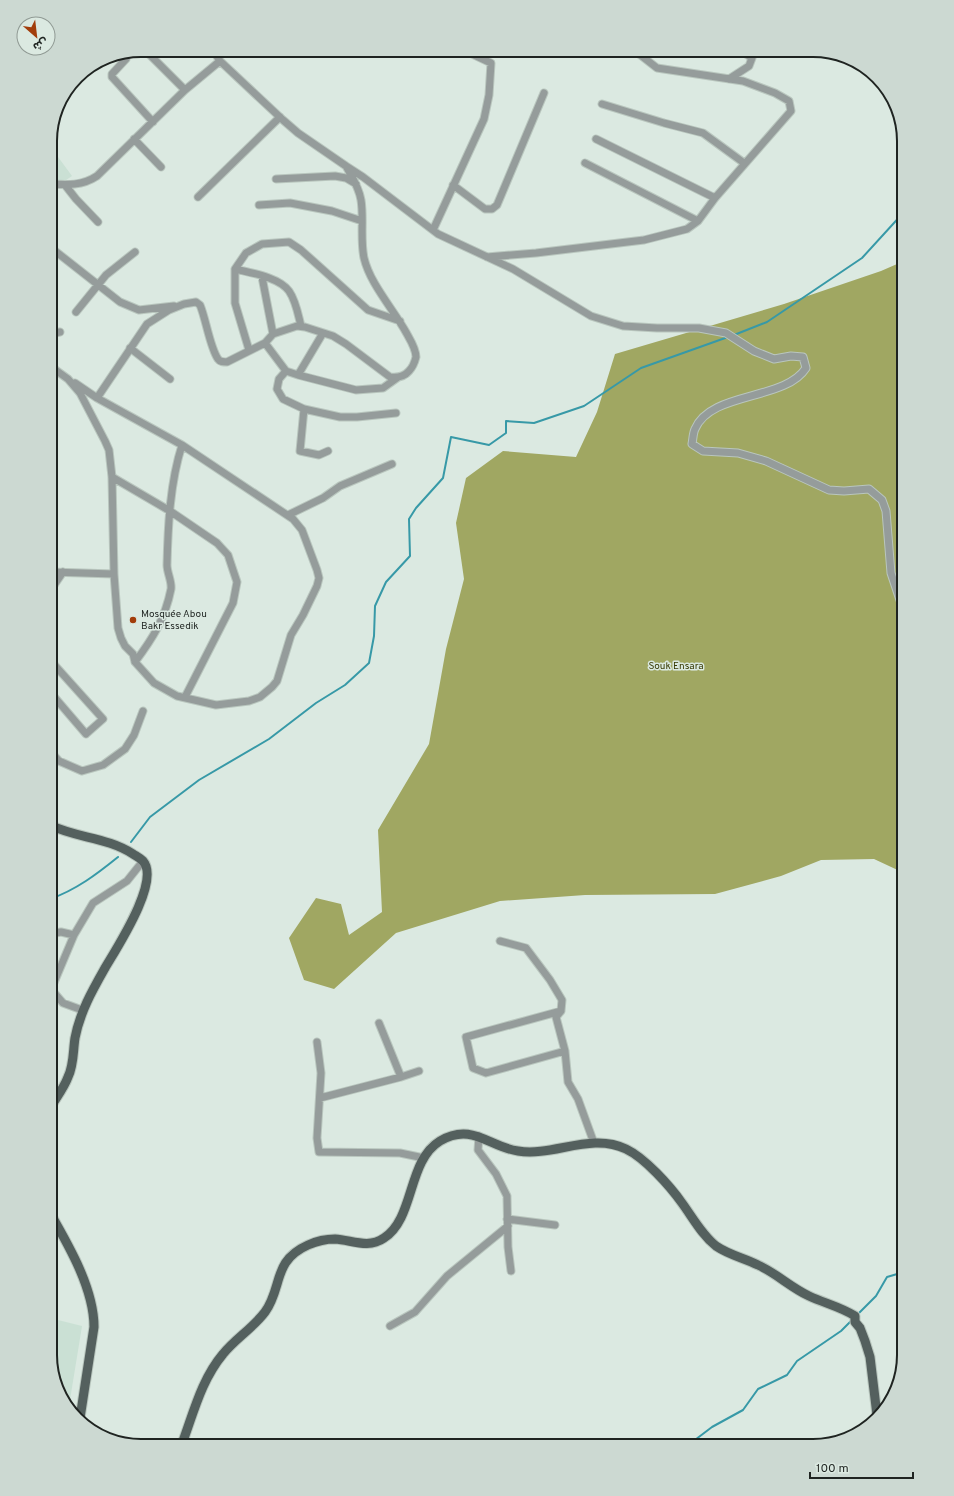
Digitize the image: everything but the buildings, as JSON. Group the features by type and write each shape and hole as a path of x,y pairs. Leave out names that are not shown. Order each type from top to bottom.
{"main road":[{"path":"57,828 107,842 127,850 143,861 147,868 148,877 146,888 128,930 90,993 82,1010 75,1037 72,1065 69,1076 57,1096"},
{"path":"184,1439 203,1386 211,1370 223,1353 265,1311 272,1298 283,1266 293,1254 307,1245 321,1240 336,1239 364,1244 384,1238 394,1228 402,1215 419,1167 424,1158 438,1142 450,1136 464,1133 479,1136 504,1148 518,1151 536,1152 568,1145 594,1143 613,1144 638,1156 661,1178 704,1234 724,1251 771,1271 792,1287 809,1296 848,1312 855,1319 866,1341 870,1357 876,1410"},
{"path":"57,1225 87,1287 94,1313 94,1327 81,1413"}],"street":[{"path":"152,57 185,90"},
{"path":"217,57 298,133 363,176 438,234 513,269 592,316 623,326 699,328 726,333 754,351 774,359 791,356 802,357 806,368 802,374 790,383 721,406 704,417 695,429 692,444 702,451 738,453 766,460 829,490 844,491 869,489 882,500 886,511 892,573 897,589"},
{"path":"433,230 484,119 489,95 491,62 479,57"},
{"path":"485,257 536,253 644,240 687,229 698,222 714,198 790,111 789,101 775,93 743,81 657,68 643,57"},
{"path":"730,79 749,66 752,58 750,57"},
{"path":"126,59 112,74 112,77 153,122"},
{"path":"57,184 79,184 97,176 185,90 220,61"},
{"path":"453,185 485,209 492,209 497,205 544,92"},
{"path":"602,104 703,133 744,163"},
{"path":"198,197 280,117"},
{"path":"134,139 161,167"},
{"path":"596,139 714,198"},
{"path":"585,163 698,222"},
{"path":"265,343 286,371 298,376 356,390 383,388 397,378 404,376 410,370 416,357 413,345 400,321 374,282 368,269 364,257 361,201 356,184 346,166"},
{"path":"276,179 335,176 346,178 356,184"},
{"path":"65,185 98,222"},
{"path":"259,205 290,203 332,211 362,221"},
{"path":"249,350 234,303 235,269 246,253 262,244 289,242 301,250 368,310 400,321"},
{"path":"57,252 120,302 139,310 196,302 200,305 218,360 222,362 226,362 265,343 273,334 291,327 300,326 323,333 346,344 390,377 397,378"},
{"path":"76,312 106,275 135,252"},
{"path":"235,269 277,280 288,290 296,306 300,326"},
{"path":"262,277 273,334"},
{"path":"97,398 147,324 169,310 184,304"},
{"path":"298,376 323,333"},
{"path":"130,348 170,379"},
{"path":"57,371 97,398 182,445 288,515 302,530 319,578 314,593 289,639 277,681 268,692 249,701 216,705 177,696 154,682 135,662 133,654 120,638 118,628 114,574 111,459 105,441 80,393 68,379"},
{"path":"286,371 279,379 277,389 283,399 304,409 340,417 396,414"},
{"path":"304,409 300,451 319,455 328,451"},
{"path":"135,662 158,630 171,587 167,567 170,511 175,467 182,445"},
{"path":"288,515 323,498 340,486 392,464"},
{"path":"112,477 170,511 217,543 228,555 236,582 233,603 185,697"},
{"path":"57,572 114,574"},
{"path":"57,582 64,572"},
{"path":"57,668 103,719 86,734 57,700"},
{"path":"57,759 82,771 103,765 125,749 134,735 143,711"},
{"path":"57,974 74,935 94,903 127,881 143,861"},
{"path":"57,933 61,932 74,935"},
{"path":"500,941 526,948 550,980 562,1000 561,1011 556,1017 565,1051 568,1082 578,1100 594,1143"},
{"path":"57,998 63,1004 82,1010"},
{"path":"561,1011 466,1037 473,1068 486,1073 565,1051"},
{"path":"379,1023 401,1077"},
{"path":"317,1042 321,1073 317,1138 319,1152 400,1153 424,1158"},
{"path":"320,1098 419,1071"},
{"path":"479,1136 478,1150 496,1174 507,1196 511,1271"},
{"path":"390,1326 415,1312 447,1276 508,1222 555,1225"}],"shaded area":[{"path":"57,156 72,176 66,180 57,180"},
{"path":"57,1320 82,1326 70,1400 63,1387 58,1366"}],"green space":[{"name":"Souk Ensara","path":"897,264 897,870 874,859 821,860 781,876 715,894 585,895 500,901 396,933 334,989 304,980 289,938 316,898 341,904 349,935 382,912 378,830 429,744 446,649 464,579 456,523 466,478 503,451 576,457 597,412 615,354 784,304 881,271"}],"waterway":[{"path":"734,335 767,322 862,258 897,220"},
{"path":"131,842 150,817 199,780 269,739 316,703 345,685 369,663 374,636 375,606 386,582 410,556 409,519 416,508 443,478 451,437 489,445 506,433 506,421 534,423 584,406 641,368 728,337"},
{"path":"57,896 77,886 118,857"},
{"path":"857,1315 876,1296 887,1277 897,1274"},
{"path":"696,1439 712,1427 743,1410 758,1389 787,1375 797,1361 841,1331 852,1320"}],"place":[{"name":"Mosquée Abou Bakr Essedik","path":"133,620"}]}
